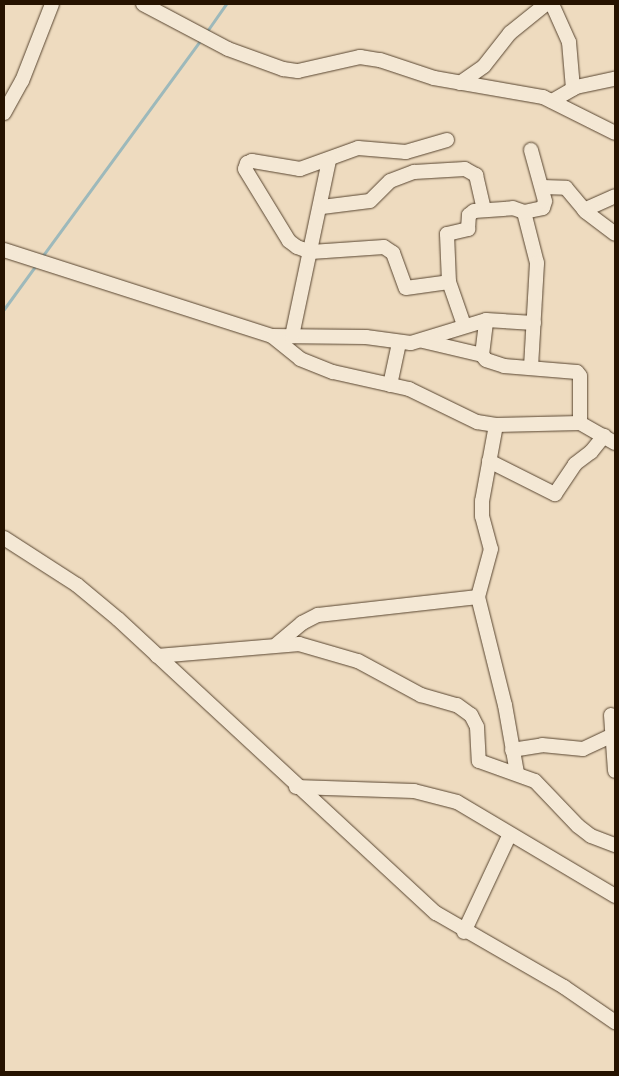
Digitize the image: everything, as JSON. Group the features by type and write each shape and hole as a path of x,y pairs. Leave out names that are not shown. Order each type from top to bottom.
{"street":[{"path":"4,113 22,81 52,4"},
{"path":"143,4 228,49 284,69 298,72 360,57 460,83 496,87 552,101 615,133"},
{"path":"460,83 484,66 510,33 546,4"},
{"path":"552,4 568,42 573,89"},
{"path":"552,101 573,89 615,79"},
{"path":"447,140 406,152 358,148 300,169 252,161 247,163 245,169 289,241 311,252 384,247 393,253 406,288 448,282"},
{"path":"464,325 448,282 447,234 468,229 471,212 513,208 524,212 545,205 542,187 531,150"},
{"path":"292,336 322,207 329,160"},
{"path":"322,207 370,201 390,181 414,172 465,169 476,175 484,210"},
{"path":"542,187 566,188 584,210 615,234"},
{"path":"584,210 615,196"},
{"path":"524,212 536,263 531,368"},
{"path":"4,250 272,336 366,337 399,343 423,341 464,325 486,320 534,323"},
{"path":"482,355 486,320"},
{"path":"272,336 300,359 333,372 390,385 428,397 477,422 496,425 580,423 609,440 575,464 555,494 489,461"},
{"path":"423,341 482,355 492,363 580,374 580,423"},
{"path":"390,385 399,343"},
{"path":"496,425 482,516 491,549 478,597 505,705 517,773"},
{"path":"4,538 77,585 157,656 410,891 464,932 564,987 615,1022"},
{"path":"277,644 302,622 318,615 478,597"},
{"path":"157,656 277,644 299,644 331,651 358,661 422,695 457,705 472,715 477,727 479,761 517,773 546,791 591,836 615,845"},
{"path":"611,715 615,771"},
{"path":"512,750 542,745 584,749 611,736"},
{"path":"296,787 414,791 457,802 615,896"},
{"path":"464,932 510,834"}],"waterway":[{"path":"205,34 226,4"},
{"path":"41,258 201,39"},
{"path":"4,309 36,265"}]}
